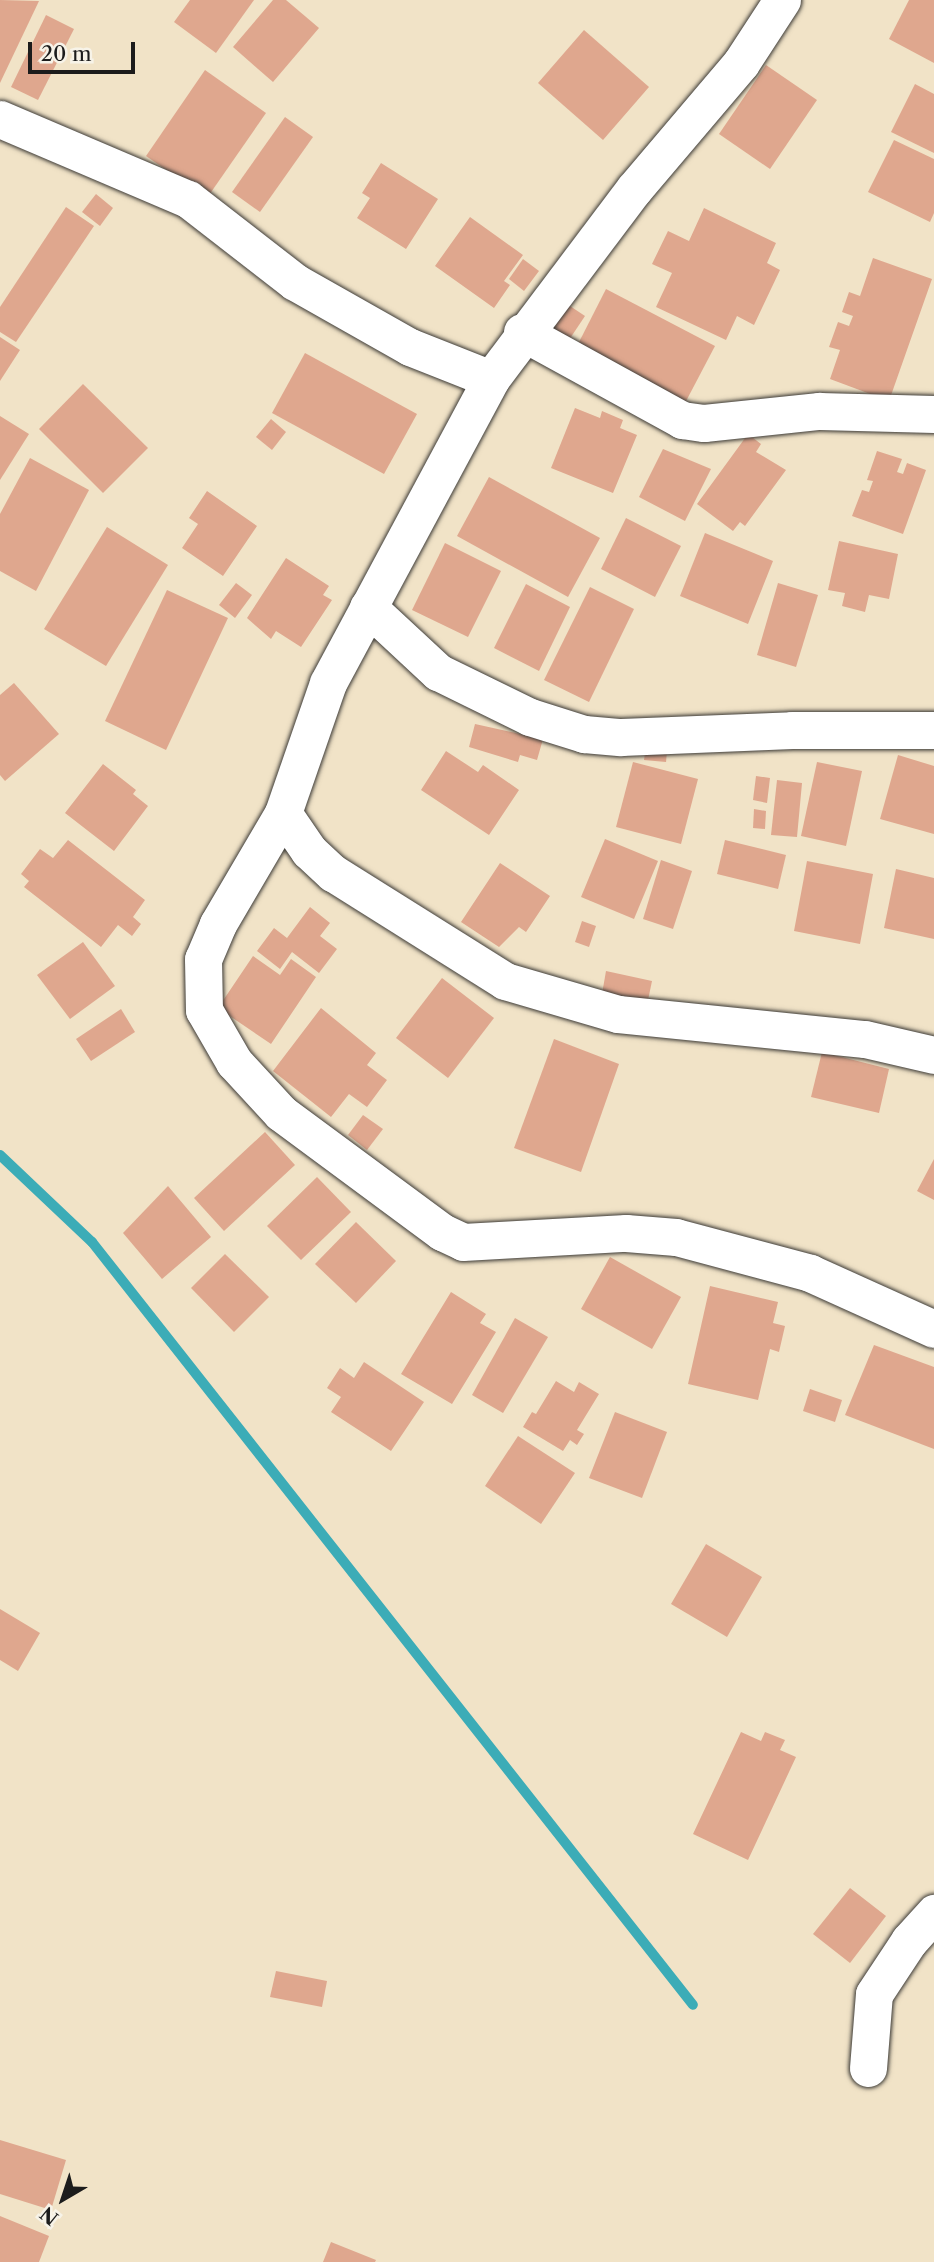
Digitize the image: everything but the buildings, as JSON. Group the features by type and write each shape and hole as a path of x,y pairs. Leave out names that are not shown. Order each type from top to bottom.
{"street":[{"path":"782,0 741,64 634,189 522,332 491,379 328,683 283,813 218,924 204,959 204,1010 234,1062 281,1114 442,1232 463,1242 626,1233 676,1237 810,1273 934,1329"},
{"path":"0,119 188,199 295,282 410,346 491,379"},
{"path":"522,332 682,421 704,423 819,411 934,414"},
{"path":"368,607 438,672 530,717 584,734 621,737 792,730 934,730"},
{"path":"283,813 309,851 334,873 505,981 618,1014 865,1039 934,1055"},
{"path":"868,2068 874,1994 909,1941 934,1913"}],"waterway":[{"path":"0,1155 92,1242 693,2005"}]}
